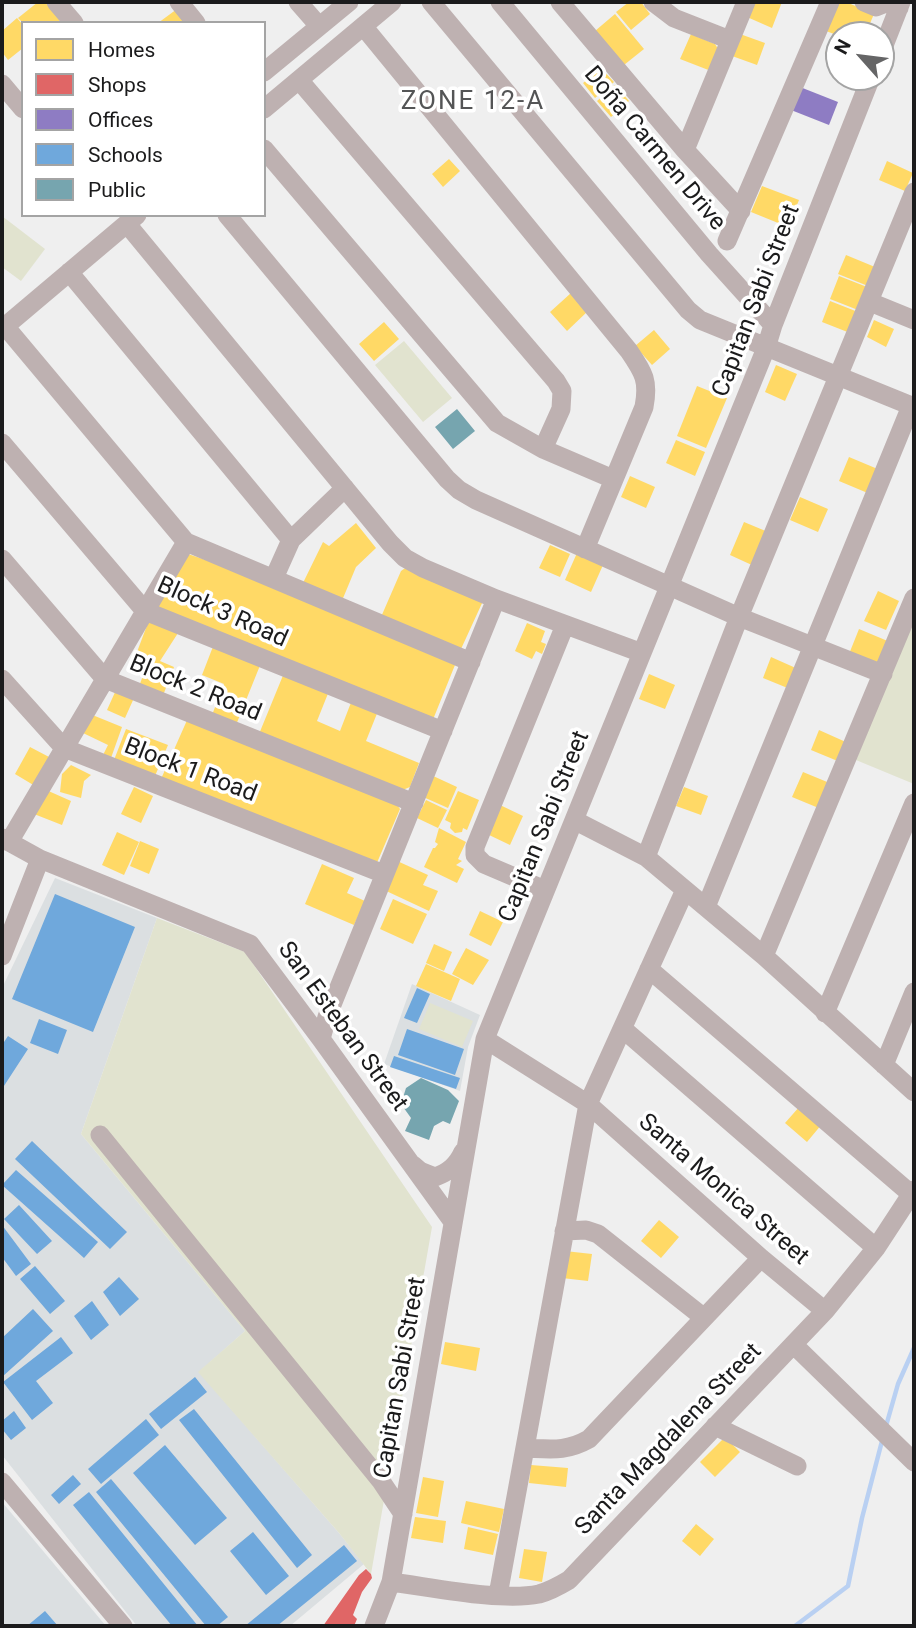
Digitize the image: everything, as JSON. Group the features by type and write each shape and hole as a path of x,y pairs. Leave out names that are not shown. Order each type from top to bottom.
{"street":[{"path":"56,2 72,21"},
{"path":"178,2 194,21"},
{"path":"298,2 319,26"},
{"path":"266,70 349,2"},
{"path":"266,107 392,2"},
{"path":"430,2 688,310 700,320 913,407 706,907"},
{"name":"Doña Carmen Drive","path":"500,2 709,254 773,325"},
{"path":"560,2 685,150 741,211"},
{"path":"653,2 674,18 730,40"},
{"path":"685,150 746,2"},
{"path":"727,240 830,2"},
{"path":"864,2 876,8 893,4 889,21"},
{"path":"363,26 643,371 647,389 644,407 585,549"},
{"path":"299,79 556,381 562,391 561,409 544,449"},
{"path":"2,85 21,107"},
{"name":"Capitan Sabi Street","path":"374,1626 391,1581 485,1039 766,348 866,91"},
{"path":"266,151 497,423 544,449 613,479"},
{"path":"646,857 739,617 870,302 907,232 914,192"},
{"path":"229,217 447,479 477,500 739,617 883,674"},
{"path":"471,662 186,542 4,327 132,220 345,488 405,558 496,599 642,653"},
{"path":"69,272 291,540"},
{"path":"870,302 914,320"},
{"name":"Block 3 Road","path":"2,443 145,611 443,731"},
{"path":"274,578 291,540 345,488"},
{"path":"5,840 64,748 186,542"},
{"name":"Block 2 Road","path":"2,559 105,679 414,803"},
{"path":"764,956 914,598"},
{"path":"321,1039 327,1017 496,599"},
{"path":"545,890 479,860 475,855 475,847 565,625"},
{"name":"Block 1 Road","path":"2,679 64,748 384,874"},
{"path":"825,1013 914,803"},
{"path":"574,820 646,857 764,956 914,1092"},
{"name":"San Esteban Street","path":"5,840 40,859 250,944 453,1222"},
{"path":"2,956 40,859"},
{"path":"498,1595 588,1104 685,890"},
{"path":"649,969 913,1192"},
{"path":"884,1065 914,992"},
{"path":"623,1029 876,1248"},
{"name":"Santa Monica Street","path":"485,1039 588,1104 761,1258 825,1311"},
{"path":"100,1135 381,1480 403,1514"},
{"path":"408,1160 420,1171 435,1177 448,1172 459,1161 466,1144"},
{"name":"Santa Magdalena Street","path":"391,1581 498,1595 536,1595 569,1580 825,1311 876,1248 913,1192"},
{"path":"564,1231 586,1230 598,1234 704,1317"},
{"path":"525,1448 561,1450 574,1448 589,1439 761,1258"},
{"path":"794,1345 914,1462"},
{"path":"715,1426 797,1466"},
{"path":"2,1482 122,1626"}],"shaded area":[{"path":"55,878 157,918 81,1134 245,1331 199,1372 364,1564 290,1626 137,1626 2,1455 2,988"},
{"path":"412,984 480,1015 468,1047 460,1091 384,1064"},
{"path":"2,1502 106,1626 2,1626"}],"green space":[{"path":"2,216 45,249 21,281 2,267"},
{"path":"404,341 452,398 423,422 375,365"},
{"path":"914,618 914,784 856,760"},
{"path":"157,918 245,952 432,1227 371,1574 339,1533 198,1372 245,1331 81,1134"},
{"path":"430,1003 473,1021 462,1047 419,1029"}],"building: Homes":[{"path":"38,2 45,2 60,20 21,21 18,18"},
{"path":"629,2 641,2 650,14 631,30 616,12"},
{"path":"753,2 782,2 772,28 747,17"},
{"path":"846,2 874,14 871,21 830,21 836,5"},
{"path":"177,9 186,21 161,21"},
{"path":"615,14 644,49 624,65 595,31"},
{"path":"17,18 21,23 21,50 8,60 2,52 2,31"},
{"path":"691,34 715,44 720,52 711,71 680,59"},
{"path":"740,34 765,43 757,65 732,56"},
{"path":"601,68 614,82 595,98 583,83"},
{"path":"615,85 629,101 611,117 597,101"},
{"path":"449,159 460,171 443,187 432,174"},
{"path":"887,161 913,173 905,191 879,180"},
{"path":"762,186 799,200 788,227 751,212"},
{"path":"846,255 875,267 868,286 838,274"},
{"path":"839,276 867,287 858,310 830,299"},
{"path":"571,293 588,311 567,331 550,312"},
{"path":"830,301 858,312 850,333 822,322"},
{"path":"874,320 894,329 886,347 867,337"},
{"path":"384,322 399,339 374,361 359,344"},
{"path":"654,330 670,349 652,365 635,346"},
{"path":"776,365 797,374 785,401 765,392"},
{"path":"697,386 727,398 706,448 677,436"},
{"path":"676,440 705,452 695,476 666,463"},
{"path":"849,457 880,470 870,494 839,481"},
{"path":"630,476 655,487 646,508 621,497"},
{"path":"800,497 828,509 818,532 790,520"},
{"path":"744,522 768,532 754,566 730,555"},
{"path":"356,523 376,548 356,567 341,603 302,585 323,542 329,546"},
{"path":"550,545 570,554 560,577 539,568"},
{"path":"185,553 457,660 432,722 151,608"},
{"path":"577,553 603,565 591,592 565,580"},
{"path":"408,566 483,601 461,649 381,617 401,571"},
{"path":"878,591 899,601 886,630 864,621"},
{"path":"149,620 178,633 160,661 174,667 162,698 138,689 150,657 137,652"},
{"path":"527,623 545,631 541,642 546,644 542,654 536,651 532,659 515,651"},
{"path":"859,629 890,642 879,667 849,654"},
{"path":"214,644 261,663 236,725 212,715 224,684 202,675"},
{"path":"771,657 798,669 790,689 763,678"},
{"path":"284,673 329,691 317,721 340,731 352,700 378,711 366,741 419,763 410,787 400,791 259,734"},
{"path":"649,674 675,685 665,709 639,699"},
{"path":"116,690 134,698 125,718 107,710"},
{"path":"90,714 122,727 111,758 103,755 108,745 83,733"},
{"path":"188,718 395,802 400,809 376,865 161,779"},
{"path":"126,729 168,745 155,776 114,760"},
{"path":"819,730 848,743 840,762 811,750"},
{"path":"30,747 51,758 35,786 15,774"},
{"path":"71,765 91,775 84,781 81,798 60,792 62,774"},
{"path":"803,772 832,784 821,809 792,797"},
{"path":"431,775 457,787 448,808 421,796"},
{"path":"134,787 153,796 141,823 121,814"},
{"path":"684,787 708,796 701,815 676,806"},
{"path":"44,789 71,801 62,825 34,814"},
{"path":"458,791 479,800 467,830 463,828 462,832 455,833 450,828 451,823 445,820"},
{"path":"426,800 447,810 438,828 417,818"},
{"path":"500,805 523,816 510,845 487,834"},
{"path":"439,828 466,842 458,859 462,861 456,865 464,869 457,883 424,867 433,848 438,844 435,842"},
{"path":"117,832 139,842 124,875 102,865"},
{"path":"140,841 159,849 149,874 130,866"},
{"path":"395,860 428,875 423,885 438,891 429,911 382,889"},
{"path":"322,864 354,878 347,893 365,901 354,925 305,904"},
{"path":"393,899 427,914 413,944 380,929"},
{"path":"480,911 503,922 491,946 469,935"},
{"path":"434,944 452,952 444,971 426,963"},
{"path":"466,948 489,960 473,985 452,974"},
{"path":"426,964 460,979 451,1001 416,986"},
{"path":"800,1106 822,1124 807,1142 785,1123"},
{"path":"659,1220 679,1237 661,1258 641,1241"},
{"path":"565,1251 592,1254 588,1281 562,1278"},
{"path":"445,1342 480,1348 476,1371 441,1364"},
{"path":"725,1437 740,1452 715,1477 700,1462"},
{"path":"531,1465 568,1468 566,1487 529,1483"},
{"path":"423,1477 444,1481 438,1517 416,1513"},
{"path":"466,1501 504,1509 499,1532 461,1523"},
{"path":"415,1517 446,1521 443,1543 411,1538"},
{"path":"696,1524 714,1539 700,1556 682,1541"},
{"path":"468,1527 498,1534 493,1555 464,1549"},
{"path":"524,1549 547,1552 542,1582 519,1578"}],"building: Shops":[{"path":"366,1569 372,1578 362,1592 353,1615 357,1619 354,1626 323,1626 359,1575"}],"building: Offices":[{"path":"800,87 838,102 829,125 791,110"}],"building: Schools":[{"path":"55,894 135,927 93,1032 12,999"},
{"path":"417,988 430,994 417,1023 404,1018"},
{"path":"39,1019 67,1030 58,1054 30,1043"},
{"path":"407,1029 464,1049 455,1075 398,1055"},
{"path":"8,1036 28,1049 2,1089 2,1045"},
{"path":"394,1056 460,1078 456,1089 390,1067"},
{"path":"32,1141 127,1232 110,1249 15,1159"},
{"path":"16,1170 98,1242 84,1258 2,1185"},
{"path":"19,1205 52,1241 37,1254 4,1219"},
{"path":"2,1225 31,1264 16,1276 2,1257"},
{"path":"35,1266 65,1301 50,1314 20,1279"},
{"path":"119,1277 139,1299 120,1316 103,1292"},
{"path":"92,1301 109,1325 91,1340 74,1316"},
{"path":"33,1309 53,1331 2,1377 2,1338"},
{"path":"61,1337 73,1353 36,1381 53,1403 32,1420 3,1382"},
{"path":"195,1377 207,1392 161,1429 149,1414"},
{"path":"194,1409 312,1555 297,1568 179,1420"},
{"path":"14,1411 26,1428 11,1440 2,1429 2,1421"},
{"path":"146,1419 159,1435 101,1484 88,1469"},
{"path":"165,1445 227,1518 195,1545 133,1473"},
{"path":"73,1475 81,1484 59,1504 51,1495"},
{"path":"111,1479 228,1617 217,1626 206,1626 96,1492"},
{"path":"89,1492 198,1626 172,1626 73,1505"},
{"path":"253,1532 289,1576 266,1595 230,1551"},
{"path":"344,1545 357,1561 277,1626 245,1626"},
{"path":"45,1611 58,1626 27,1626"}],"building: Public":[{"path":"457,409 475,431 453,449 435,427"},
{"path":"421,1078 448,1090 459,1101 450,1124 443,1121 434,1126 429,1140 405,1131 411,1118 401,1104 406,1088"}],"waterway":[{"path":"886,1426 898,1384 914,1348"},
{"path":"795,1626 848,1586 882,1441"}],"district":[{"name":"ZONE 12-A","path":"473,102"}]}
